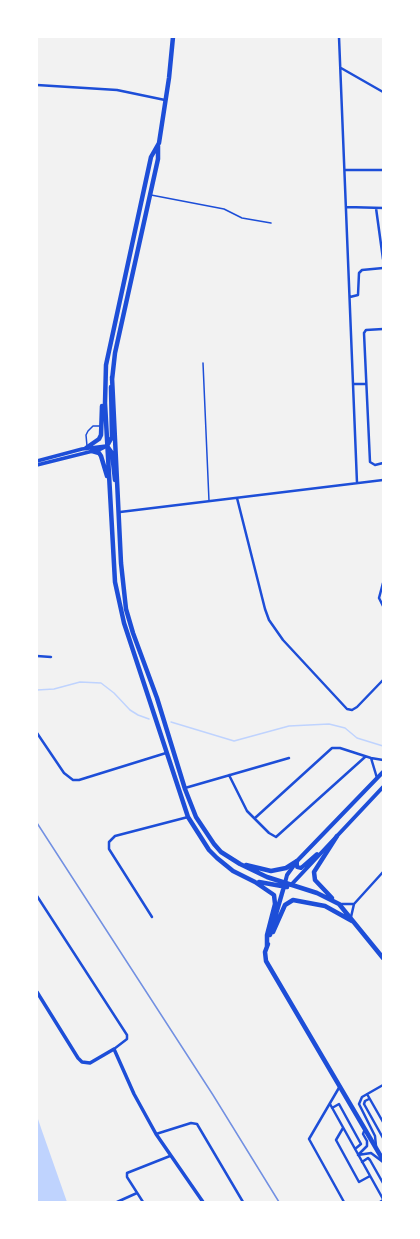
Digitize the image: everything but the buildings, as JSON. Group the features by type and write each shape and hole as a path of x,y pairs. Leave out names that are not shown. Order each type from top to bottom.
{"main road":[{"path":"107,446 112,437 110,394 115,353 158,159 173,37"},
{"path":"86,447 99,439 102,426 102,402 109,352 151,157 159,143"},
{"path":"112,377 120,512 121,563 126,609 133,633 157,698 185,789 204,830 221,852 257,873 284,885"},
{"path":"105,380 107,446 115,582 124,624 139,665 166,753 188,817 209,850 217,858 233,871 271,892 275,898 267,946"},
{"path":"107,446 112,453 116,503 120,512"},
{"path":"92,451 99,453 101,456 109,480"},
{"path":"270,939 284,885 288,875 297,861 383,772"},
{"path":"291,885 383,787"},
{"path":"337,836 332,846 316,868 314,877 318,884 351,917 383,958"},
{"path":"297,861 297,867 301,868 324,850"},
{"path":"240,864 272,871 282,869 297,861"},
{"path":"255,882 291,885 317,893 337,903"},
{"path":"356,923 330,908 293,900 285,905 267,946 265,952 266,961 383,1161"}],"street":[{"path":"339,37 357,483"},
{"path":"340,67 383,92"},
{"path":"37,85 117,90 166,100"},
{"path":"345,170 383,170"},
{"path":"346,208 383,208"},
{"path":"376,208 383,259"},
{"path":"350,297 358,295 359,273 362,270 383,268"},
{"path":"383,329 366,330 364,333 370,462 375,465 383,464"},
{"path":"354,384 366,384"},
{"path":"37,461 86,447 107,446"},
{"path":"37,465 107,446"},
{"path":"120,512 383,480"},
{"path":"237,498 265,609 275,630 283,640 347,709 352,710 357,707 383,680"},
{"path":"383,583 379,598 383,606"},
{"path":"37,656 51,657"},
{"path":"37,733 64,773 73,780 80,780 166,753"},
{"path":"255,818 332,748 340,748 366,757 383,760"},
{"path":"229,775 247,811 272,836 280,835 366,757"},
{"path":"185,789 289,758"},
{"path":"371,758 377,778"},
{"path":"152,917 109,849 109,842 115,836 188,817"},
{"path":"351,917 354,904 383,872"},
{"path":"37,896 127,1035 127,1039 114,1049 90,1063 82,1062 78,1058 37,992"},
{"path":"337,903 354,904"},
{"path":"114,1049 134,1094 156,1134 203,1202"},
{"path":"340,1086 309,1139 344,1202"},
{"path":"376,1148 375,1136 359,1106 360,1100 367,1094 383,1086"},
{"path":"367,1094 383,1122"},
{"path":"369,1099 365,1101 364,1104 383,1138"},
{"path":"330,1104 383,1197 380,1202"},
{"path":"332,1108 339,1104 361,1144 355,1149"},
{"path":"156,1134 191,1123 197,1124 243,1202"},
{"path":"343,1128 336,1140 359,1182 370,1176"},
{"path":"358,1155 367,1146 367,1141 363,1134 365,1128"},
{"path":"358,1155 371,1153 383,1161"},
{"path":"143,1202 127,1177 127,1174 170,1156"},
{"path":"362,1162 368,1158 383,1183"},
{"path":"117,1202 137,1193"}],"lane":[{"path":"150,194 224,209 242,218 271,223"},
{"path":"203,363 209,501"},
{"path":"86,447 86,435 90,428 93,426 102,426"}],"water":[{"path":"37,1116 41,1128 67,1202 37,1202"}],"waterway":[{"path":"37,690 54,689 80,682 101,683 114,693 130,710 149,719"},
{"path":"171,722 234,741 289,726 329,724 345,728 357,738 383,746"}],"railway":[{"path":"37,823 213,1095 279,1202"}]}
